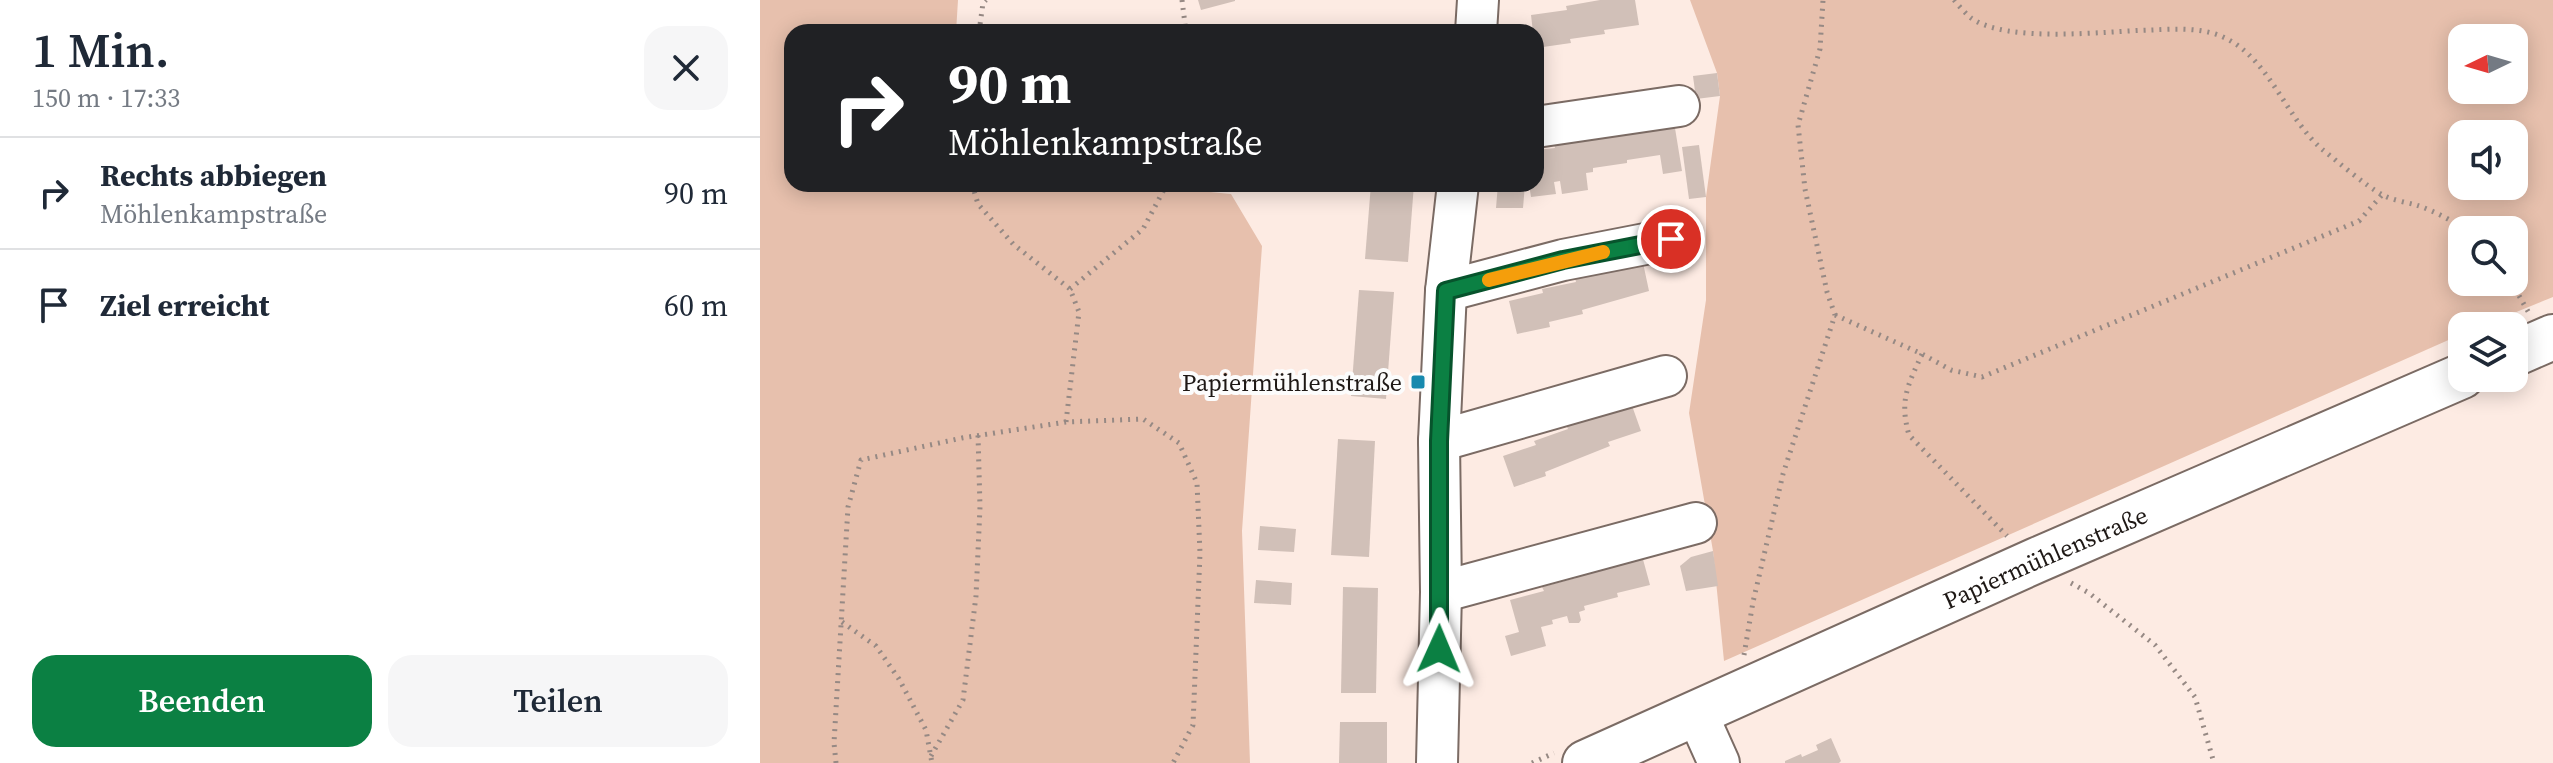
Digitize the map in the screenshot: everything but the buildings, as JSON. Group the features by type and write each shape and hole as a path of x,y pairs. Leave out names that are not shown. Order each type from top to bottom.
{"main road":[{"name":"Papiermühlenstraße","path":"1585,763 2037,560 2448,382"}],"street":[{"path":"1476,24 1478,0"},
{"path":"1544,126 1679,106"},
{"path":"1437,763 1441,592 1439,441 1446,291 1457,192"},
{"path":"1446,291 1563,260 1671,239"},
{"path":"1439,441 1666,376"},
{"path":"1441,592 1696,523"},
{"path":"1697,714 1719,763"}],"path":[{"path":"980,24 986,0"},
{"path":"1182,0 1185,24"},
{"path":"1742,663 1783,474 1835,315 1827,292 1805,189 1798,125 1820,49 1823,0"},
{"path":"1954,0 1971,18 1990,27 2013,32 2037,34 2174,29 2224,37 2244,52 2273,84 2304,131 2322,148 2382,195 2421,207 2448,221"},
{"path":"974,192 978,204 1013,244 1070,289 1079,312 1066,422"},
{"path":"1070,289 1143,229 1163,192"},
{"path":"1835,315 1951,370 1982,377 2359,221 2382,195"},
{"path":"2521,296 2541,325"},
{"path":"1922,354 1904,394 1904,417 1909,435 2012,542"},
{"path":"836,763 834,743 848,507 861,460 978,435 1066,422 1143,419 1179,443 1197,483 1200,553 1193,725 1173,763"},
{"path":"931,756 963,700 976,596 980,507 978,435"},
{"path":"2069,582 2089,593 2155,645 2195,697 2214,763"},
{"path":"842,622 876,646 899,679 926,730 932,763"}],"shaded area":[{"path":"760,0 958,0 956,24 784,24 784,192 1231,194 1262,246 1242,531 1250,763 760,763"},
{"path":"1690,0 2553,0 2553,297 2516,312 2448,312 2448,340 1724,661 1713,551 1689,413 1706,300 1706,197 1720,96 1717,73"}],"slow traffic":[{"path":"1489,280 1603,252"}],"place":[{"name":"Papiermühlenstraße","path":"1418,382"}],"route":[{"path":"1439,649 1439,441 1446,291 1563,260 1671,239"}]}
